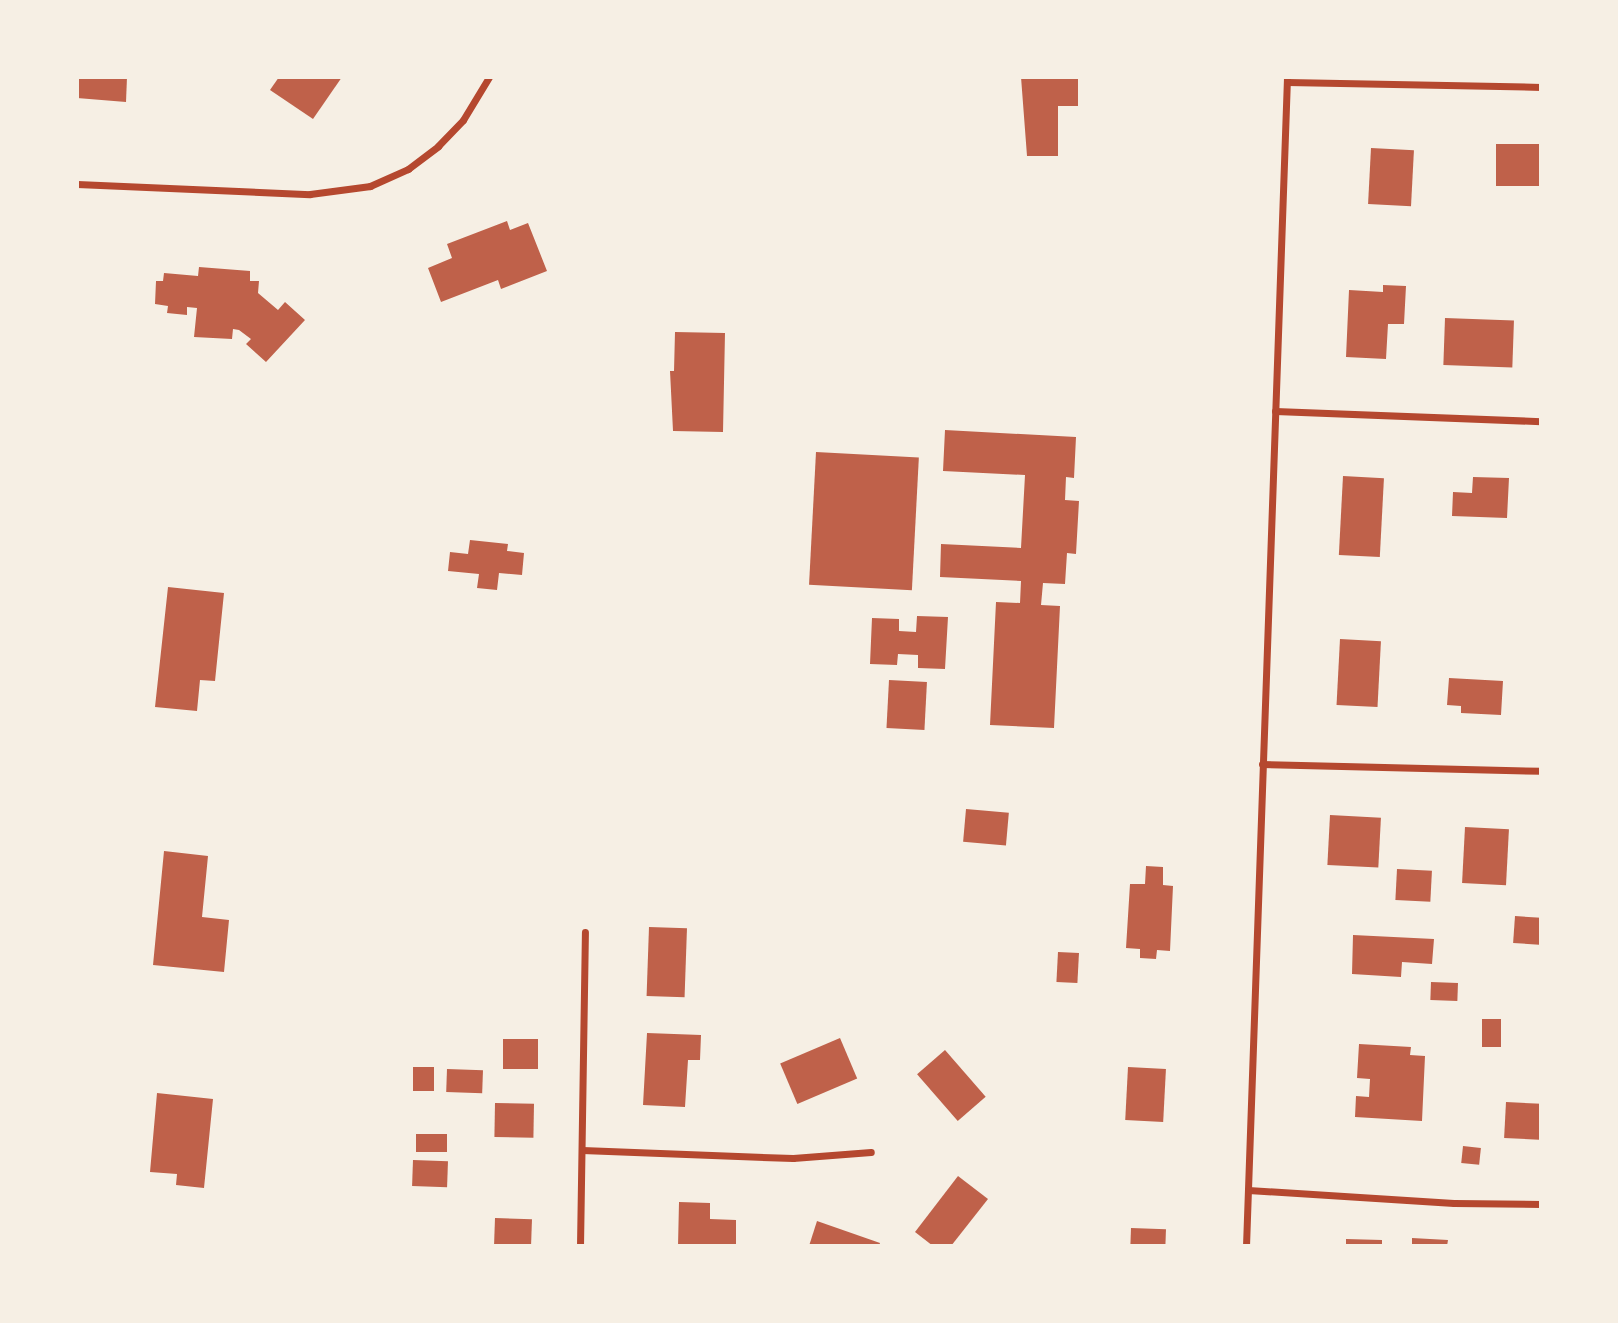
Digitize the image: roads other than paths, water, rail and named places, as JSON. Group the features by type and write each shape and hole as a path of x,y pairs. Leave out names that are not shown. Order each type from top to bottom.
{"street":[{"path":"77,184 310,194 370,186 408,169 438,146 463,120 489,77"},
{"path":"1246,1246 1287,80 1541,87"},
{"path":"1275,411 1541,421"},
{"path":"1262,764 1541,771"},
{"path":"580,1246 585,932"},
{"path":"582,1150 793,1158 871,1152"},
{"path":"1248,1190 1454,1203 1541,1204"}]}
